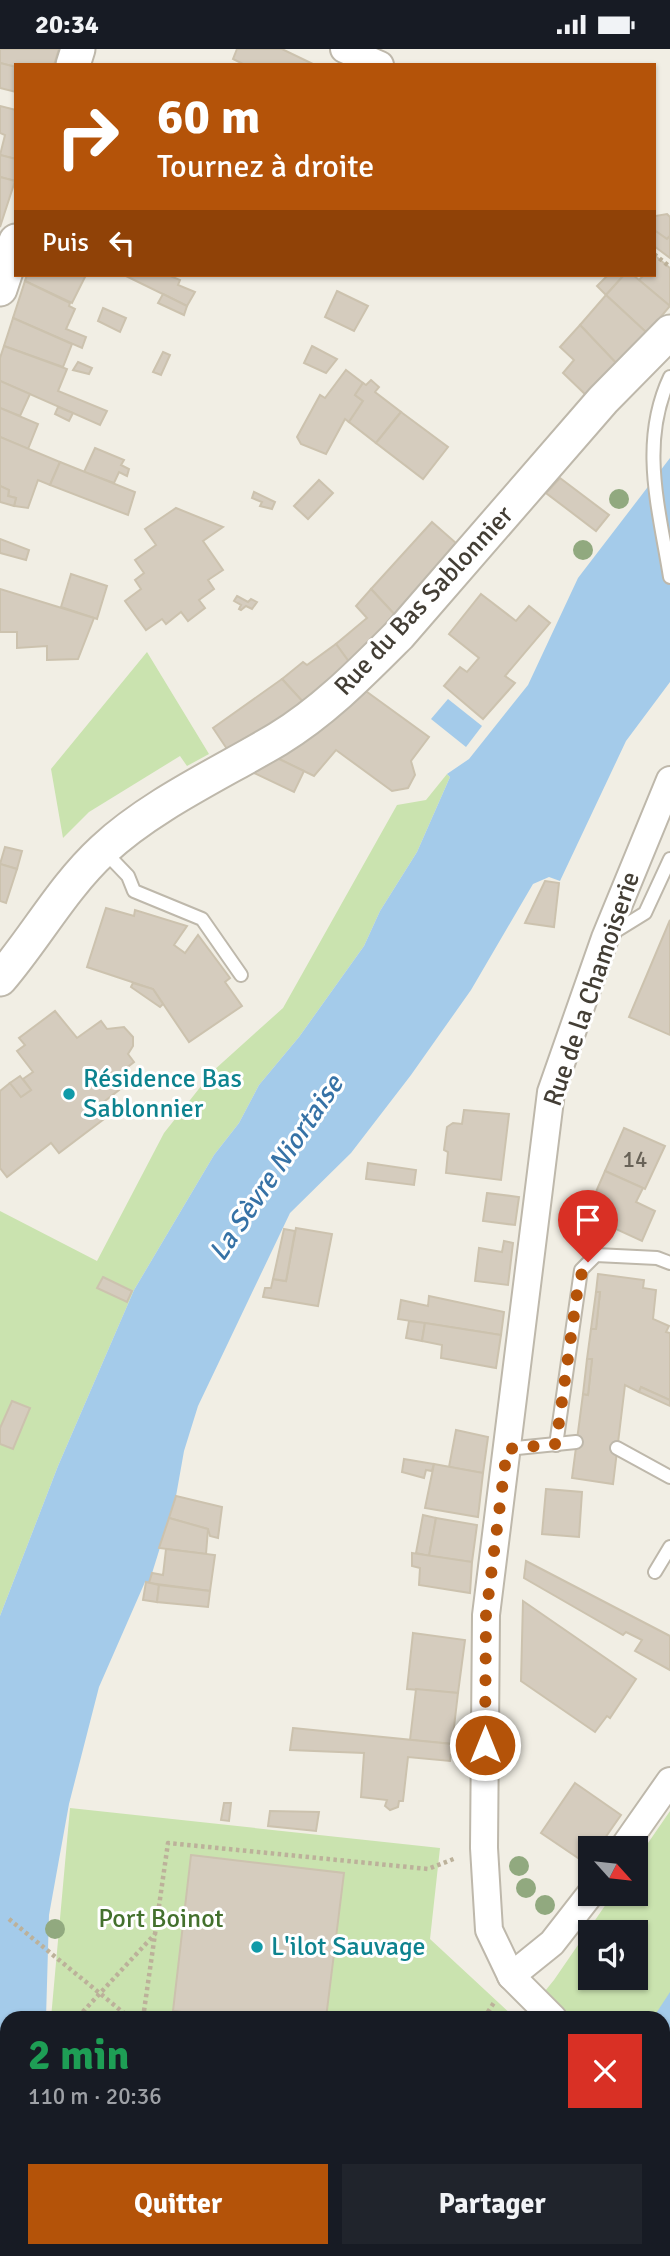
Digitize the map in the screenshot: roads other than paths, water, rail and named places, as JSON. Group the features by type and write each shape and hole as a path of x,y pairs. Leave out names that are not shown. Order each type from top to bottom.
{"street":[{"path":"344,49 376,63"},
{"path":"0,289 14,247"},
{"name":"Rue du Bas Sablonnier","path":"0,979 70,885 103,850 134,826 279,738 325,705 363,671 399,635 603,400 670,332"},
{"name":"Rue de la Chamoiserie","path":"546,2011 511,1976 489,1930 484,1848 486,1615 551,1092 605,939 670,780"},
{"path":"631,1836 670,1781"},
{"path":"511,1976 552,1943 581,1906"}],"lane":[{"path":"670,377 656,409 652,437 655,484 670,577"},
{"path":"103,850 128,876 135,891 202,919 241,975"},
{"path":"605,939 645,912 670,859"},
{"path":"556,1444 581,1270 596,1255 657,1258 670,1263"},
{"path":"507,1449 576,1442"},
{"path":"617,1448 670,1477"},
{"path":"655,1572 670,1547"}],"water":[{"name":"La Sèvre Niortaise","path":"670,458 670,682 626,741 560,881 549,877 533,884 471,990 411,1075 351,1153 290,1213 198,1406 184,1451 176,1496 149,1583 145,1582 99,1687 69,1804 49,1915 46,2011 0,2011 0,1616 58,1466 134,1290 214,1155 239,1123 259,1085 299,1037 364,946 380,911 417,852 450,777 447,774 469,759 528,685 578,578"},
{"path":"448,699 482,726 466,747 431,719"},
{"path":"670,1992 670,2011 658,2011"}],"place":[{"name":"Résidence Bas Sablonnier","path":"69,1094"},
{"name":"L'ilot Sauvage","path":"257,1947"}],"park label":[{"name":"Port Boinot","path":"161,1919"}]}
